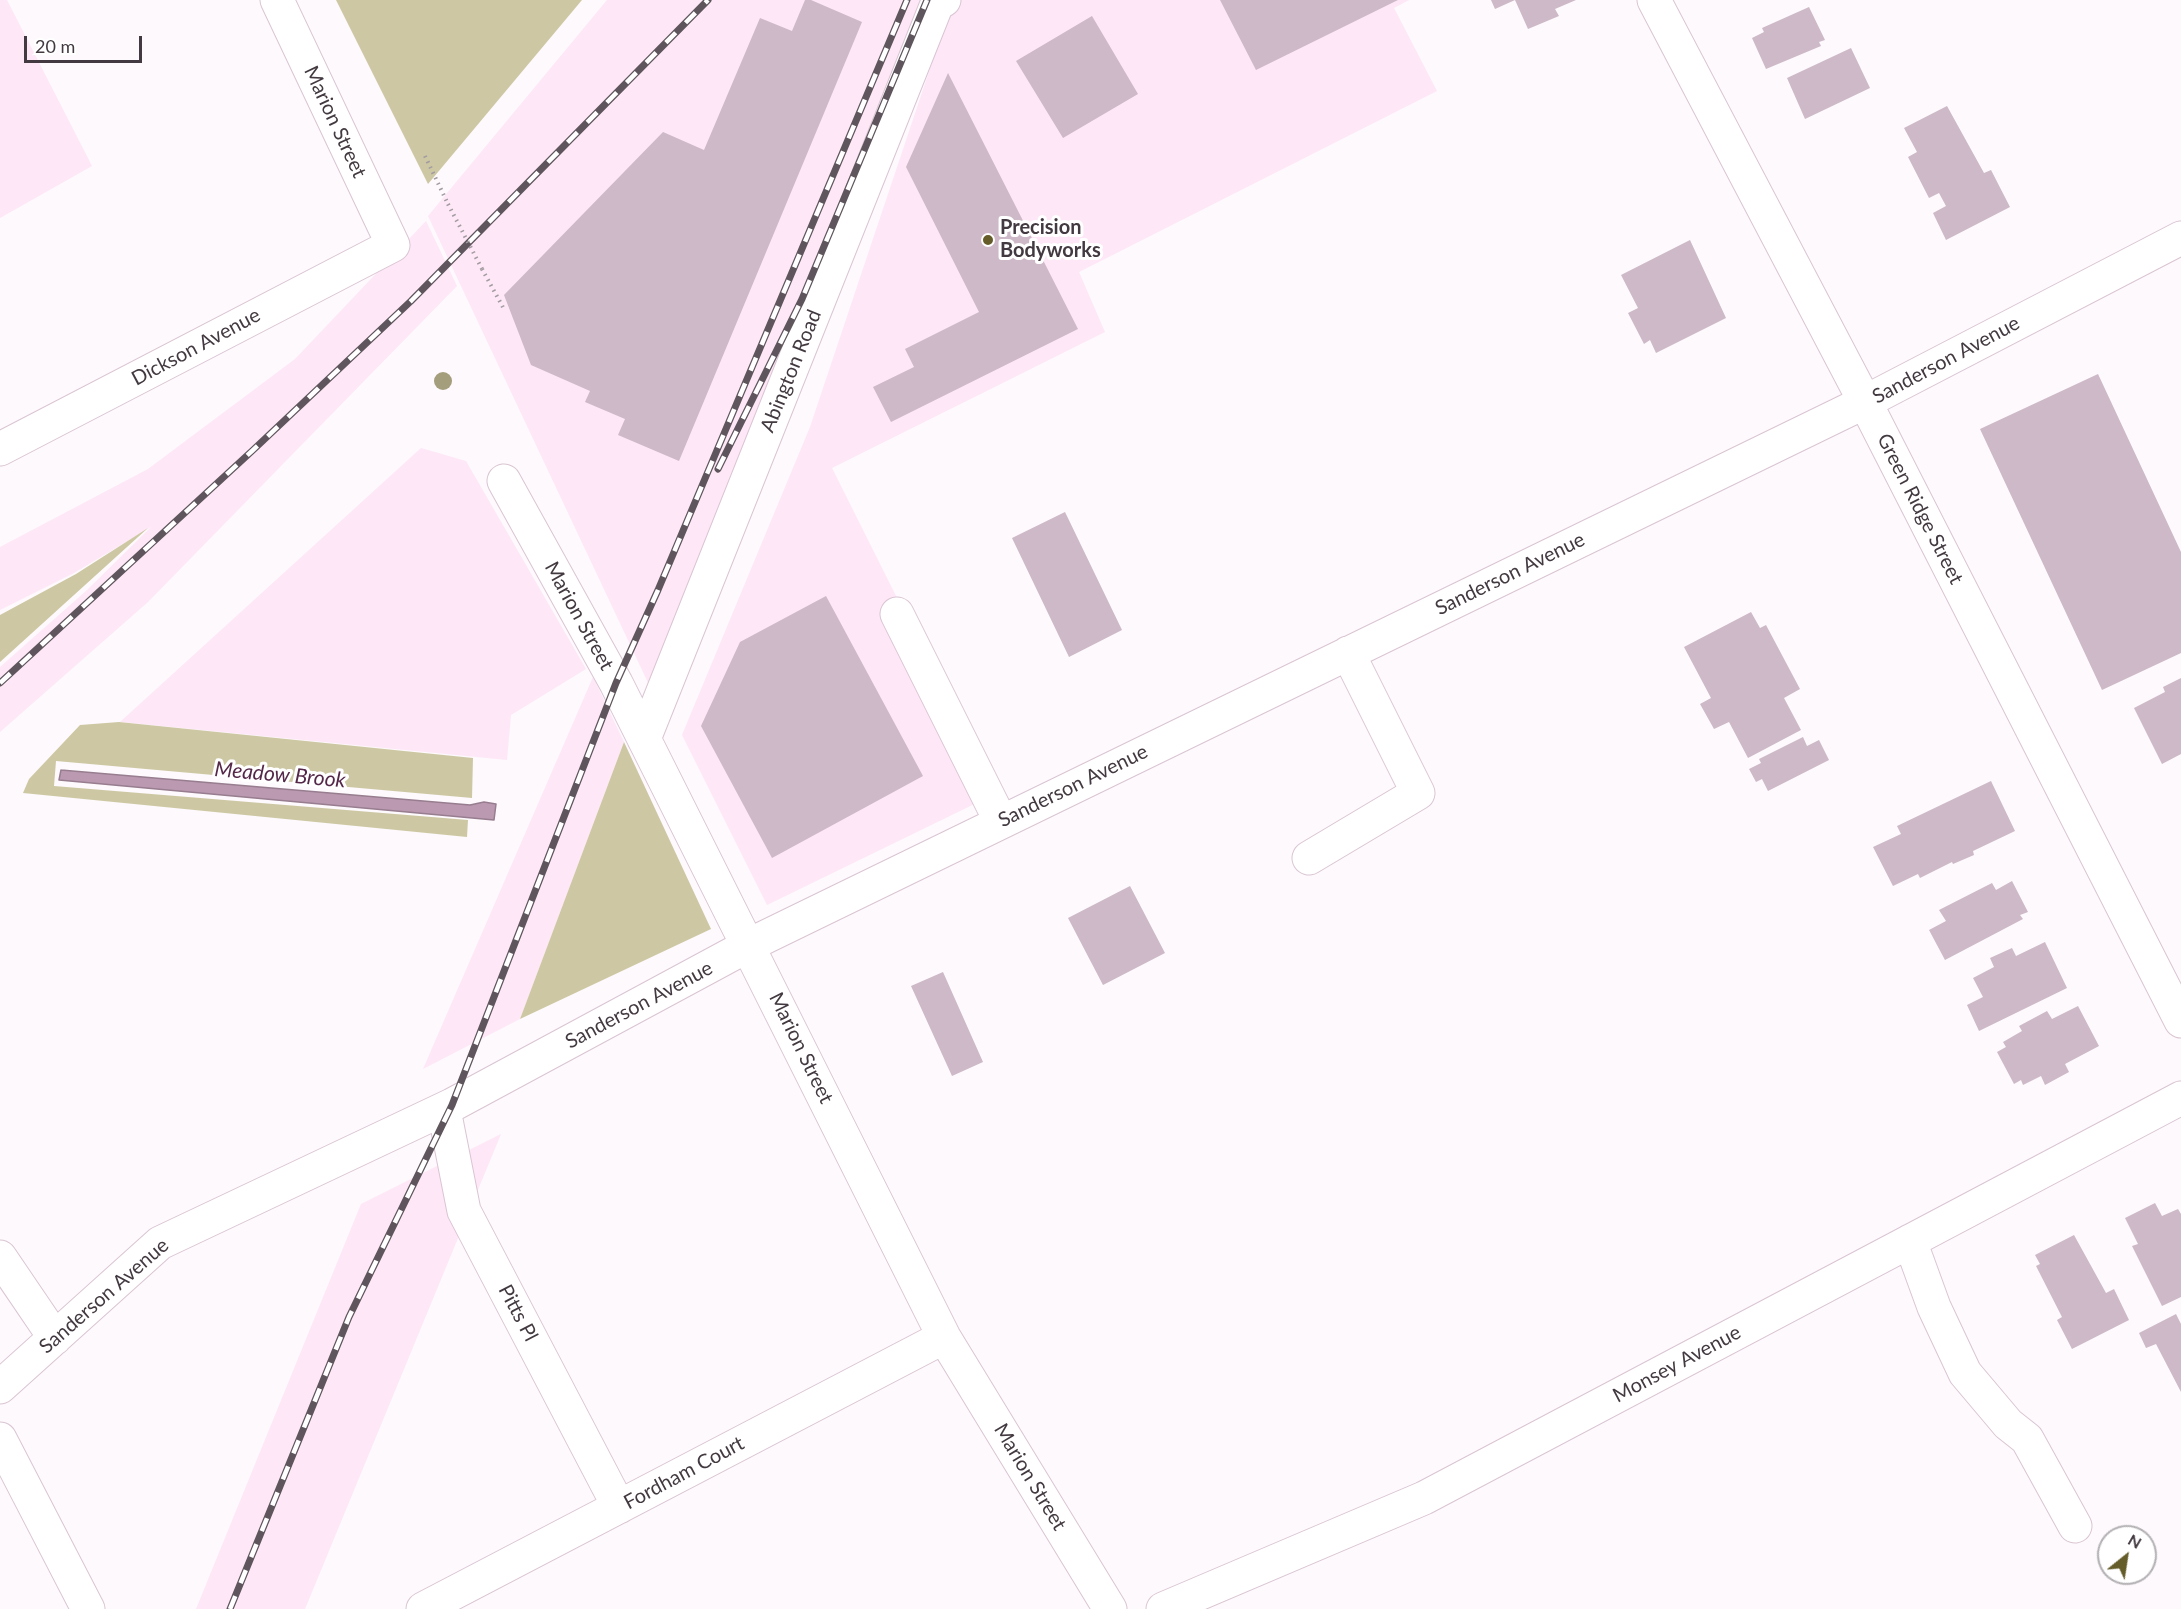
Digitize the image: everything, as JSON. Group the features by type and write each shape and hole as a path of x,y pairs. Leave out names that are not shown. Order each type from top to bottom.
{"street":[{"name":"Marion Street","path":"277,0 393,245"},
{"name":"Green Ridge Street","path":"1654,0 1865,402 2181,1021"},
{"name":"Abington Road","path":"644,739 941,2"},
{"name":"Sanderson Avenue","path":"0,1387 160,1243 444,1110 749,945 1865,402 2181,238"},
{"name":"Dickson Avenue","path":"0,449 393,245"},
{"name":"Marion Street","path":"504,481 616,682 944,1337 1110,1609"},
{"path":"897,614 1001,822"},
{"path":"1309,858 1418,793 1348,653"},
{"name":"Monsey Avenue","path":"1163,1609 1424,1498 2181,1098"},
{"name":"Pitts Pl","path":"444,1110 464,1211 619,1507"},
{"path":"1910,1241 1934,1307 1965,1374 2008,1424 2027,1438 2075,1526"},
{"path":"0,1257 55,1338"},
{"name":"Fordham Court","path":"423,1609 944,1337"},
{"path":"0,1439 88,1609"}],"path":[{"path":"425,156 505,311"}],"shaded area":[{"path":"0,0 7,0 92,166 0,218"},
{"path":"336,0 582,0 428,184"},
{"path":"607,0 940,0 651,689 428,216"},
{"path":"953,0 1409,0 1394,8 1437,91 1079,272 1105,332 832,468 995,794 767,905 682,735 810,427"},
{"path":"426,221 457,286 148,602 0,732 0,667 86,591 151,527 74,573 0,610 0,547 148,469 295,359"},
{"path":"421,448 466,461 586,669 511,715 507,760 120,722"},
{"path":"148,528 0,662 0,615 76,574"},
{"path":"593,677 624,742 520,1019 423,1069"},
{"path":"119,722 473,758 472,798 56,761 54,786 468,820 467,837 23,793 29,779 80,725"},
{"path":"624,742 711,929 520,1019"},
{"path":"61,770 470,805 484,802 496,804 494,820 59,780"},
{"path":"501,1134 305,1609 196,1609 361,1204"}],"building":[{"path":"805,0 811,0 862,22 679,461 618,435 625,419 585,402 590,391 531,365 504,295 663,132 704,150 760,18 792,31"},
{"path":"1220,0 1398,0 1256,70"},
{"path":"1491,0 1515,0 1495,9"},
{"path":"1515,0 1576,0 1555,9 1559,16 1528,29"},
{"path":"1809,7 1825,40 1819,42 1821,46 1766,69 1752,38 1764,32 1762,28"},
{"path":"1092,16 1138,94 1063,138 1016,61"},
{"path":"1851,48 1870,88 1805,119 1787,78"},
{"name":"Precision Bodyworks","path":"948,73 1078,329 891,422 873,387 914,367 905,349 979,312 906,167"},
{"path":"1947,106 1984,173 1991,170 2010,207 1946,240 1933,213 1946,206 1939,193 1929,198 1908,157 1917,152 1904,128"},
{"path":"1690,240 1726,318 1656,353 1650,340 1644,344 1628,313 1638,308 1621,275"},
{"path":"2098,374 2181,552 2181,653 2102,690 1980,429"},
{"path":"1065,512 1122,630 1069,657 1012,538"},
{"path":"826,596 923,776 772,858 701,726 740,642"},
{"path":"1751,612 1760,628 1766,625 1800,689 1784,698 1801,730 1748,758 1729,722 1714,729 1700,704 1711,698 1684,647"},
{"path":"2181,678 2181,754 2162,764 2134,708 2165,692 2163,687"},
{"path":"1803,737 1807,746 1819,740 1829,760 1768,791 1762,779 1756,782 1749,769 1761,763 1759,759"},
{"path":"1991,781 2015,831 1973,851 1974,855 1953,864 1952,862 1920,878 1918,874 1893,886 1873,847 1901,834 1897,826"},
{"path":"2012,881 2028,912 2020,915 2023,919 1945,960 1929,930 1946,921 1939,910 1992,883 1996,890"},
{"path":"1130,886 1165,953 1103,985 1068,918"},
{"path":"2045,942 2067,988 1979,1031 1967,1005 1983,997 1973,978 1994,967 1990,958 2012,948 2016,956"},
{"path":"943,972 983,1062 952,1076 911,986"},
{"path":"2078,1006 2099,1046 2065,1064 2069,1072 2045,1085 2041,1076 2023,1085 2021,1080 2014,1084 1997,1052 2006,1047 2003,1042 2022,1031 2019,1026 2047,1011 2052,1019"},
{"path":"2155,1203 2162,1216 2178,1209 2181,1214 2181,1297 2162,1306 2132,1246 2138,1244 2125,1218"},
{"path":"2074,1235 2106,1293 2114,1289 2129,1320 2072,1349 2057,1320 2062,1317 2036,1266 2040,1264 2035,1255"},
{"path":"2176,1314 2181,1324 2181,1392 2156,1344 2146,1348 2139,1333"}],"railway":[{"path":"0,683 411,301 708,0"},
{"path":"230,1609 349,1317 452,1105 616,683 658,590 907,0"},
{"path":"718,469 802,299 927,0"}],"place":[{"name":"Precision Bodyworks","path":"988,240"}],"water label":[{"name":"Meadow Brook","path":"280,775"}]}
